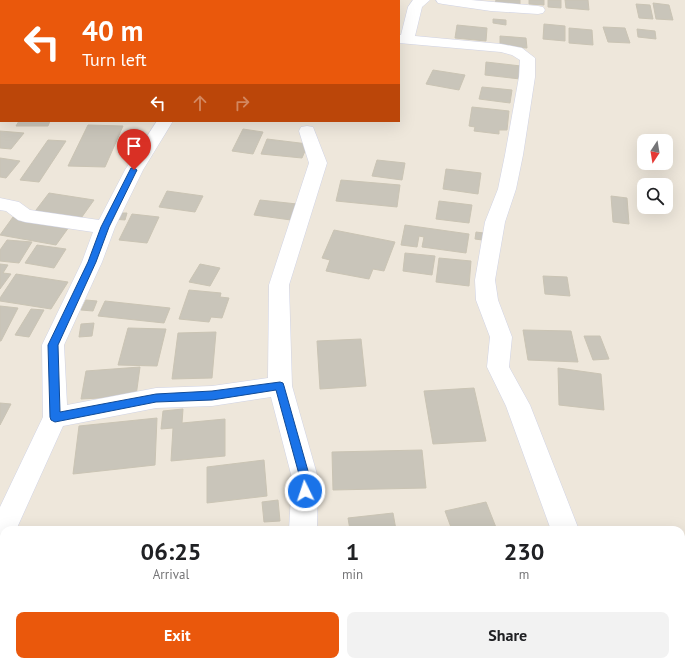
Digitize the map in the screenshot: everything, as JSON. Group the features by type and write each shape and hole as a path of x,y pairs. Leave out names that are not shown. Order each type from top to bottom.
{"street":[{"path":"423,0 419,1 415,7 403,39 518,51 528,58 527,77 514,155 507,189 495,222 485,280 487,300 501,337 498,367 518,405 563,526"},
{"path":"443,0 491,7 538,10"},
{"path":"5,526 55,417 53,345 92,262 105,227 134,170 164,122"},
{"path":"304,526 305,478 280,386 279,285 318,163 307,131"},
{"path":"0,204 12,206 25,216 105,227"},
{"path":"55,417 156,398 212,396 280,386"}],"building":[{"path":"496,0 520,0 520,5 495,3"},
{"path":"529,0 544,0 544,5 529,4"},
{"path":"548,0 561,0 561,8 548,7"},
{"path":"565,0 588,0 589,10 566,8"},
{"path":"653,3 669,5 673,20 656,19"},
{"path":"636,4 650,5 653,19 639,18"},
{"path":"493,19 506,20 506,25 493,23"},
{"path":"544,24 565,26 565,41 543,39"},
{"path":"457,25 487,28 486,41 455,38"},
{"path":"603,27 625,28 630,43 608,42"},
{"path":"569,28 592,30 593,45 569,43"},
{"path":"637,29 655,31 656,39 638,37"},
{"path":"500,36 526,38 527,48 500,46"},
{"path":"486,62 521,66 520,79 485,75"},
{"path":"433,70 465,75 459,90 426,84"},
{"path":"482,87 512,90 510,103 479,99"},
{"path":"472,107 509,111 507,130 499,130 499,134 474,131 475,127 469,126"},
{"path":"18,122 50,122 48,126 16,126"},
{"path":"88,125 123,126 105,167 68,166"},
{"path":"243,129 263,132 253,154 232,151"},
{"path":"0,131 24,133 11,149 0,148"},
{"path":"267,139 308,144 302,158 261,154"},
{"path":"48,140 66,141 39,182 20,180"},
{"path":"0,158 20,161 6,178 0,177"},
{"path":"377,160 405,163 402,180 372,176"},
{"path":"446,169 481,173 478,194 443,189"},
{"path":"341,180 400,185 397,207 336,201"},
{"path":"167,191 203,196 195,212 159,207"},
{"path":"49,193 94,200 79,221 33,214"},
{"path":"611,196 627,198 629,224 613,222"},
{"path":"260,200 297,204 291,220 254,215"},
{"path":"439,201 472,205 469,223 436,219"},
{"path":"116,213 127,213 125,220 113,219"},
{"path":"132,214 159,217 147,243 119,240"},
{"path":"13,217 69,227 56,245 0,235"},
{"path":"405,225 469,234 466,253 422,247 424,237 419,236 417,247 401,245"},
{"path":"334,230 395,242 384,271 373,269 369,279 326,271 330,260 322,258"},
{"path":"476,232 491,234 490,241 475,239"},
{"path":"7,240 32,242 19,263 0,261 0,250"},
{"path":"37,245 66,249 54,268 25,263"},
{"path":"405,253 435,256 432,275 403,271"},
{"path":"439,258 471,261 469,286 436,282"},
{"path":"0,264 8,265 3,273 11,274 0,289"},
{"path":"200,264 220,268 210,286 189,282"},
{"path":"16,274 68,282 51,309 0,301 0,298"},
{"path":"543,276 567,277 570,296 545,294"},
{"path":"189,290 221,293 220,297 229,298 222,318 211,317 209,322 179,319"},
{"path":"86,300 97,301 93,311 81,310"},
{"path":"105,301 170,308 164,323 98,316"},
{"path":"0,306 18,308 1,341 0,341"},
{"path":"31,309 44,310 29,337 15,335"},
{"path":"94,323 92,336 79,337 81,324"},
{"path":"128,328 166,329 157,366 118,365"},
{"path":"523,330 571,331 578,362 528,360"},
{"path":"216,332 212,378 172,379 178,333"},
{"path":"584,336 600,336 609,359 593,360"},
{"path":"361,339 366,386 320,389 317,341"},
{"path":"140,367 136,396 81,399 86,371"},
{"path":"558,368 601,374 604,410 559,405"},
{"path":"474,388 486,441 433,444 424,391"},
{"path":"0,403 11,404 0,425"},
{"path":"183,409 182,423 225,419 225,456 171,461 173,428 161,429 163,411"},
{"path":"157,418 155,465 73,474 79,426"},
{"path":"422,450 426,488 333,490 332,452"},
{"path":"264,460 267,496 207,503 207,467"},
{"path":"278,500 280,521 264,522 262,502"},
{"path":"486,502 495,526 451,526 445,511"},
{"path":"393,513 395,526 349,526 348,518"}],"route":[{"path":"134,170 105,227 92,262 53,345 55,417 156,398 212,396 280,386 305,478 305,491"}]}
